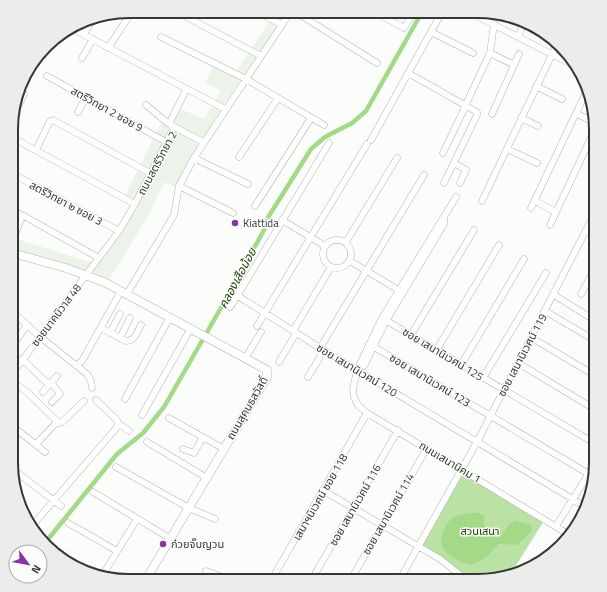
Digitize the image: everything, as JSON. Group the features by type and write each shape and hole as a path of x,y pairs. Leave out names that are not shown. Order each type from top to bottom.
{"main road":[{"name":"ถนนสุคนธสวัสดิ์","path":"18,255 87,275 124,292 246,357 265,368 268,374 149,574"}],"street":[{"path":"108,48 128,18"},
{"path":"188,18 261,56"},
{"path":"269,18 282,25"},
{"path":"77,365 82,362 101,328 174,215 179,186 194,158 286,18"},
{"path":"305,18 377,63"},
{"path":"390,18 404,28 410,18"},
{"path":"257,326 369,142 439,18"},
{"path":"482,18 565,61"},
{"path":"443,153 490,53 492,19"},
{"path":"84,34 89,26"},
{"path":"518,36 522,27"},
{"path":"77,31 186,90 225,109"},
{"path":"431,32 473,53"},
{"path":"161,37 246,79 324,125"},
{"path":"82,58 93,39"},
{"path":"482,201 554,49"},
{"path":"490,53 514,65"},
{"path":"492,114 519,54"},
{"path":"408,74 466,104 475,110 477,115 444,183"},
{"name":"สตรีวิทยา 2 ซอย 9","path":"47,76 166,142"},
{"path":"536,86 562,98"},
{"path":"146,105 172,126 186,90"},
{"path":"78,112 86,97"},
{"path":"532,208 584,97"},
{"path":"239,157 278,98"},
{"path":"577,114 589,120"},
{"path":"256,206 311,118"},
{"path":"521,118 538,126"},
{"path":"36,150 50,121 53,120 150,173"},
{"name":"ถนนสตรีวิทยา 2","path":"87,275 119,231 135,204 166,142 172,126 204,142"},
{"path":"18,141 135,204"},
{"path":"550,225 589,142"},
{"path":"230,307 328,143"},
{"path":"507,149 537,163"},
{"path":"194,158 248,184"},
{"path":"346,242 397,158"},
{"path":"454,163 466,170 460,183"},
{"path":"308,377 322,349 424,175"},
{"name":"สตรีวิทยา ๒ ซอย 3","path":"18,177 119,231"},
{"path":"179,186 234,213"},
{"name":"ถนนเสนานิคม 1","path":"456,197 384,319 358,373 353,389 356,402 367,412 564,532"},
{"path":"535,201 556,212"},
{"path":"18,213 99,258"},
{"path":"18,227 22,216"},
{"path":"282,220 326,246"},
{"name":"ซอย เสนานิเวศน์ 119","path":"403,574 477,442 589,225"},
{"path":"411,335 474,230"},
{"path":"336,240 346,242 351,249 350,261 339,268 331,266 324,258 326,246 330,242 336,240"},
{"path":"436,351 499,244"},
{"path":"461,365 524,259"},
{"path":"350,261 401,292"},
{"path":"279,362 331,266"},
{"path":"483,378 546,272"},
{"name":"ซอยนาคนิวาส 48","path":"18,365 87,275"},
{"path":"581,294 589,280"},
{"name":"ซอย เสนานิเวศน์ 120","path":"238,295 264,314 358,373 581,504"},
{"path":"554,295 589,317"},
{"path":"545,312 589,337"},
{"path":"110,333 120,314"},
{"path":"18,317 39,336 77,365 90,378 92,388"},
{"path":"125,400 170,317"},
{"path":"120,338 130,318"},
{"name":"ซอย เสนานิเวศน์ 125","path":"384,319 589,440"},
{"path":"18,338 27,325"},
{"path":"101,328 126,341 132,340 140,326"},
{"path":"142,415 190,328"},
{"path":"246,357 261,332"},
{"path":"532,338 589,372"},
{"name":"ซอย เสนานิเวศน์ 123","path":"371,346 588,474"},
{"path":"22,359 60,394 52,402"},
{"path":"518,363 589,406"},
{"path":"43,392 57,376"},
{"path":"18,385 27,392 57,422"},
{"path":"96,400 118,423 129,431"},
{"path":"36,444 57,422 62,422 84,401"},
{"name":"เสนาฯนิเวศน์ ซอย 118","path":"276,574 367,412"},
{"path":"169,418 224,449"},
{"path":"35,522 118,423"},
{"path":"18,430 45,452"},
{"name":"ซอย เสนานิเวศน์ 116","path":"315,574 398,430"},
{"path":"183,449 194,453 203,438"},
{"path":"147,442 206,478"},
{"name":"ซอย เสนานิเวศน์ 114","path":"354,574 427,448"},
{"path":"116,467 189,508 215,519"},
{"path":"19,478 61,506"},
{"path":"556,526 572,499 587,480"},
{"path":"324,491 440,559 459,574"},
{"path":"93,492 170,539"},
{"path":"105,571 137,519"},
{"path":"68,523 117,551"},
{"path":"206,570 212,574"}],"shaded area":[{"path":"271,18 283,18 217,116 175,187 164,182 148,216 109,280 98,275 18,252 18,240 93,263 132,205 123,200 164,117 173,122 181,109 204,119 221,91 205,83 213,67 233,76"},
{"path":"479,513 484,516 486,531 494,537 501,536 509,524 516,521 531,525 532,531 517,545 499,544 481,561 473,564 465,563 456,559 444,549 441,539 445,527 452,518 459,515"}],"green space":[{"name":"สวนเสนา","path":"462,469 545,519 514,568 499,572 466,574 418,547"}],"waterway":[{"name":"คลองเสือน้อย","path":"49,538 117,454 143,433 164,407 264,230 267,219 311,149 325,137 352,123 366,111 419,18"}],"place":[{"name":"Kiattida","path":"235,223"},
{"name":"ก๋วยจั๊บญวน","path":"163,544"}]}
